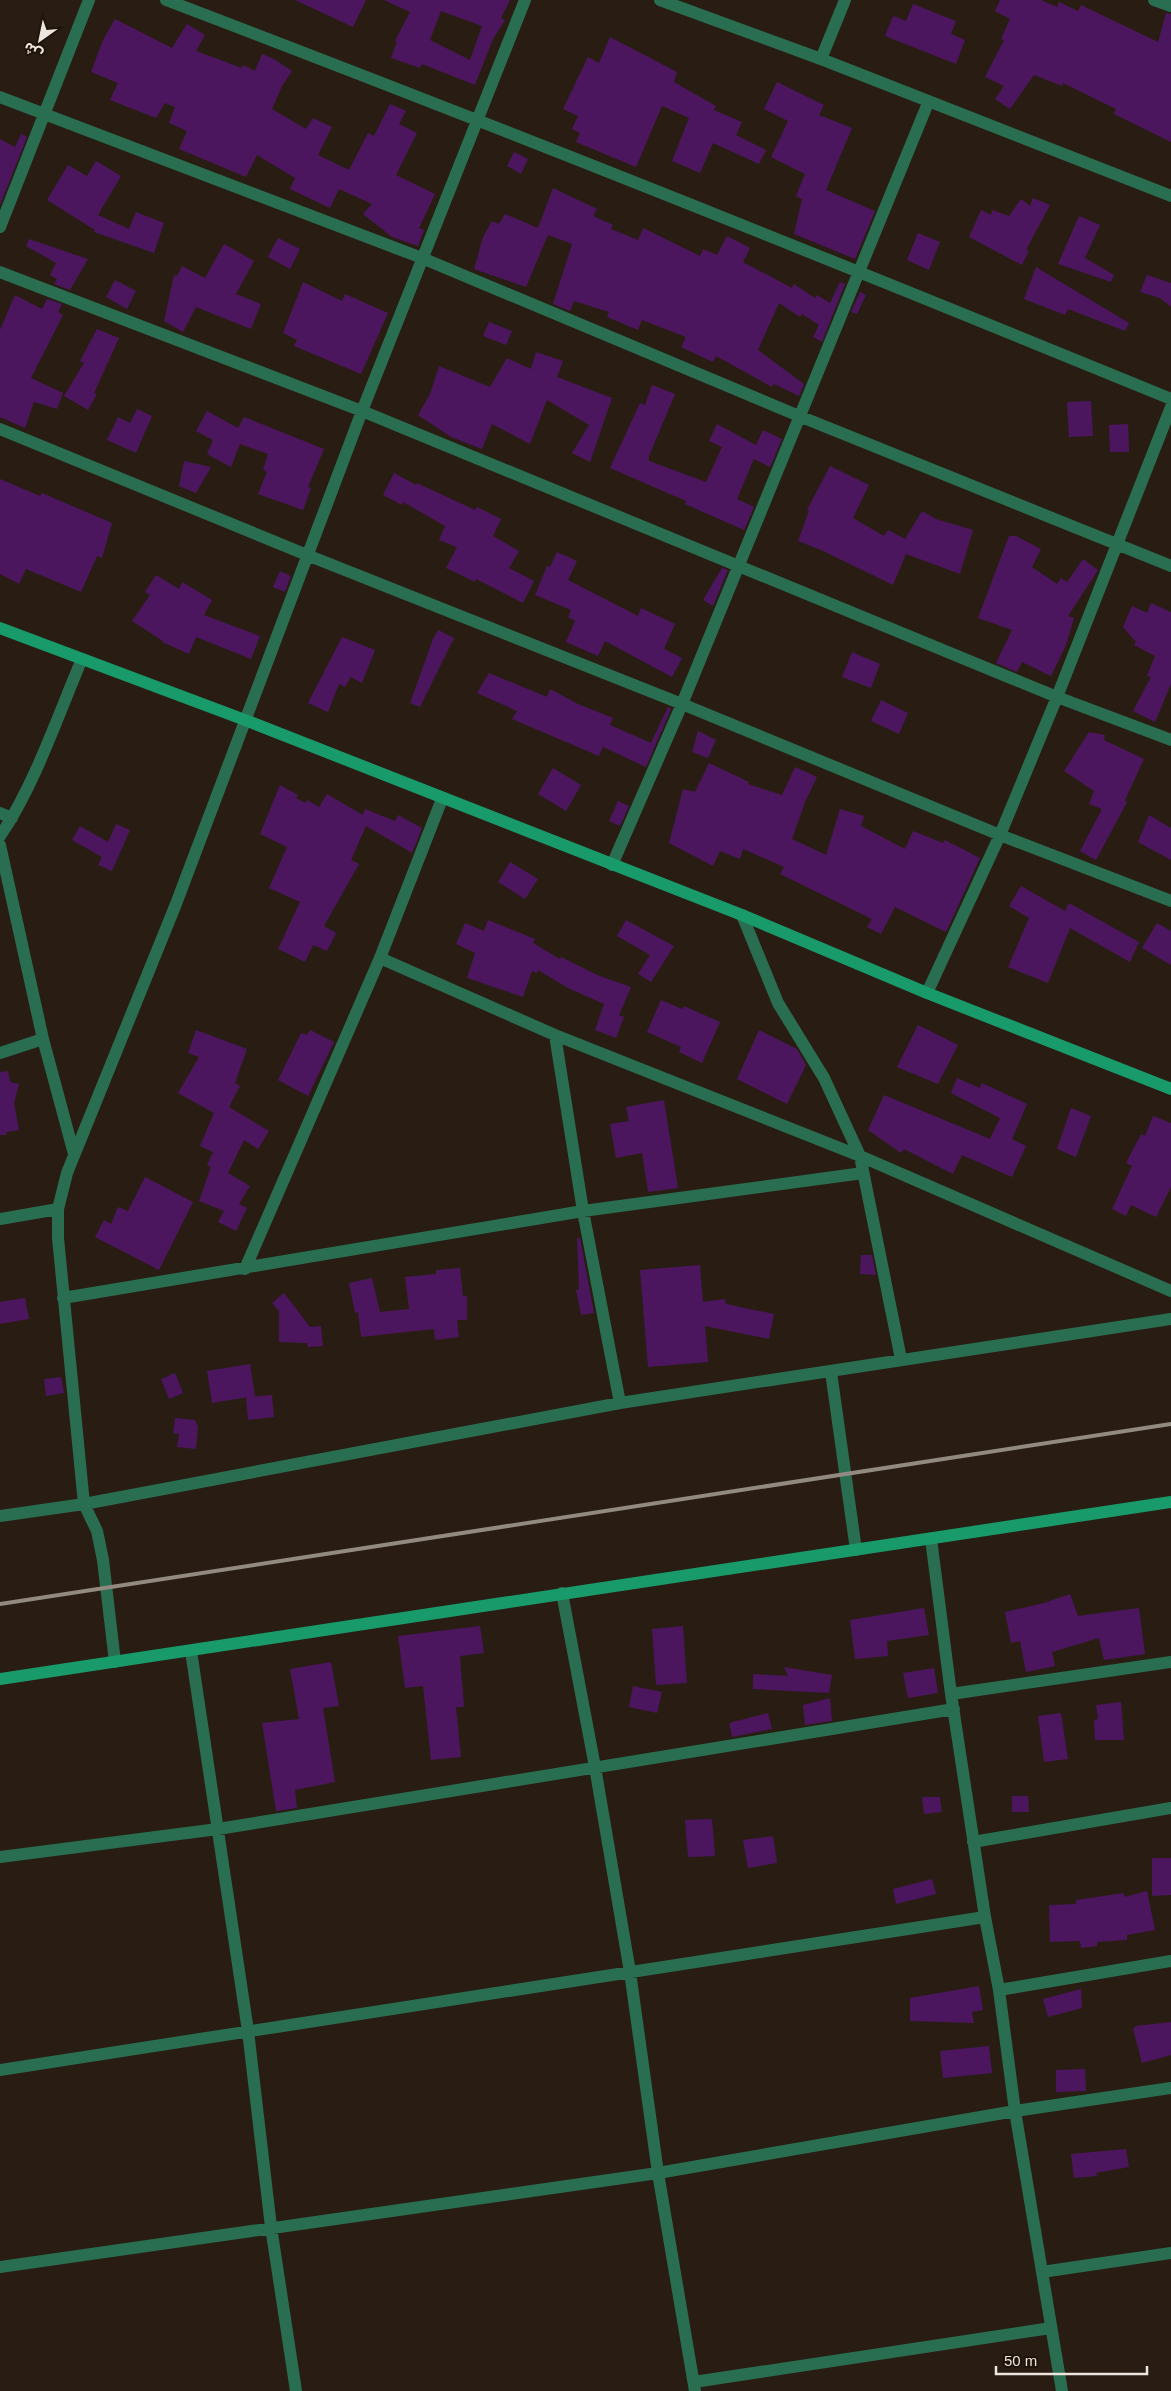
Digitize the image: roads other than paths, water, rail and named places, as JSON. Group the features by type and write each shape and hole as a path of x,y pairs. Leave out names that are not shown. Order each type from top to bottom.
{"street":[{"path":"0,227 89,0"},
{"path":"166,0 477,118 859,271 1171,399"},
{"path":"116,1662 102,1560 96,1531 84,1504 63,1298 58,1209 74,1154 176,904 362,411 525,0"},
{"path":"660,0 820,59 928,103 1171,196"},
{"path":"820,59 844,0"},
{"path":"1154,0 1171,6"},
{"path":"0,97 422,258 799,416 1171,566"},
{"path":"612,865 682,704 928,103"},
{"path":"0,272 362,411 1057,697 1171,740"},
{"path":"927,993 1000,834 1057,697 1171,407"},
{"path":"0,429 307,555 682,704 1000,834 1171,900"},
{"path":"0,628 245,720 442,799 742,915 927,993 1171,1089"},
{"path":"0,836 6,815 82,659"},
{"path":"245,1269 380,958 442,799"},
{"path":"0,845 43,1039 74,1154"},
{"path":"742,915 778,1002 824,1078 860,1156 901,1359"},
{"path":"380,958 555,1035 860,1156 1171,1291"},
{"path":"555,1035 583,1212 620,1403"},
{"path":"0,1053 43,1039"},
{"path":"63,1298 583,1212 863,1173"},
{"path":"0,1219 58,1209"},
{"path":"0,1516 84,1504 620,1403 1171,1319"},
{"path":"831,1372 856,1550"},
{"path":"0,1679 1171,1502"},
{"path":"931,1539 973,1842 999,1990 1015,2110 1062,2391"},
{"path":"562,1593 595,1767 630,1972 658,2173 695,2387 1050,2328"},
{"path":"192,1651 248,2031 270,2227 296,2391"},
{"path":"951,1694 1171,1662"},
{"path":"0,1857 218,1829 954,1709"},
{"path":"973,1842 1171,1808"},
{"path":"0,2070 985,1917"},
{"path":"999,1990 1171,1961"},
{"path":"0,2267 658,2173 1015,2110 1171,2088"},
{"path":"1042,2272 1171,2254"}],"railway":[{"path":"0,1604 1171,1424"}]}
